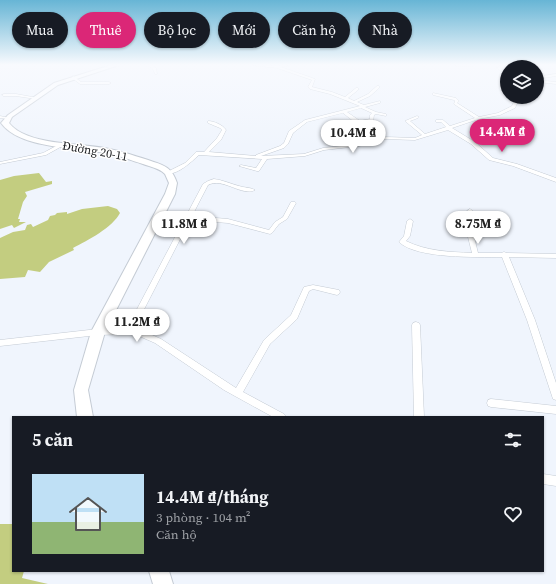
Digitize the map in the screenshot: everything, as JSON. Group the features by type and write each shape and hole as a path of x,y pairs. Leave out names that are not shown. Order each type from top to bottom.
{"highway":[{"path":"3,120 44,92"},
{"name":"Đường 20-11","path":"3,120 10,130 18,134 62,145 108,151 152,164 170,173"},
{"path":"85,416 81,390 98,332 170,194 173,183 170,173"},
{"path":"159,572 162,584"}],"street":[{"path":"329,92 354,102 375,113 385,115"},
{"path":"345,99 353,92"},
{"path":"354,102 372,92"},
{"path":"434,94 452,96 457,101 455,103 458,106 478,118"},
{"path":"4,95 36,98"},
{"path":"254,157 282,147 292,132 306,121 345,112 378,102"},
{"path":"170,173 187,164 198,153 265,158 305,154 323,149 353,146 385,138 415,139 478,118 497,114 514,106 515,104"},
{"path":"345,112 358,123 385,138"},
{"path":"358,123 372,120 372,115 375,113"},
{"path":"417,117 407,121 425,136"},
{"path":"437,121 442,121 449,128 473,143 491,159 510,163 556,180"},
{"path":"206,153 219,139 224,130 222,127 209,122"},
{"path":"0,163 44,154 62,145"},
{"path":"241,166 257,170 265,158"},
{"path":"0,160 14,160"},
{"path":"129,331 206,184 217,181 239,188 252,190"},
{"path":"188,218 228,221 270,232 277,223 285,218 293,203"},
{"path":"470,211 470,231 475,254"},
{"path":"410,221 407,236 402,242 409,246 443,254 556,256"},
{"path":"504,254 530,320 556,396"},
{"path":"238,392 267,342 294,317 306,289 313,287 337,292"},
{"path":"416,325 420,416"},
{"path":"0,343 98,332 129,331 149,336 279,416"},
{"path":"491,403 556,410"},
{"path":"544,479 556,481"}],"green space":[{"path":"39,173 46,182 52,181 52,184 25,192 27,196 23,202 18,219 20,219 19,222 26,222 14,228 12,225 0,229 0,180 14,176"},
{"path":"108,206 117,209 120,213 117,218 99,233 73,248 74,250 49,262 40,272 28,270 25,277 0,279 0,238 13,232 25,230 27,225 31,224 33,227 48,220 50,216 57,213 67,212 67,214 82,209"},
{"path":"0,524 12,524 12,572 24,572 22,578 48,584 0,584"}]}
